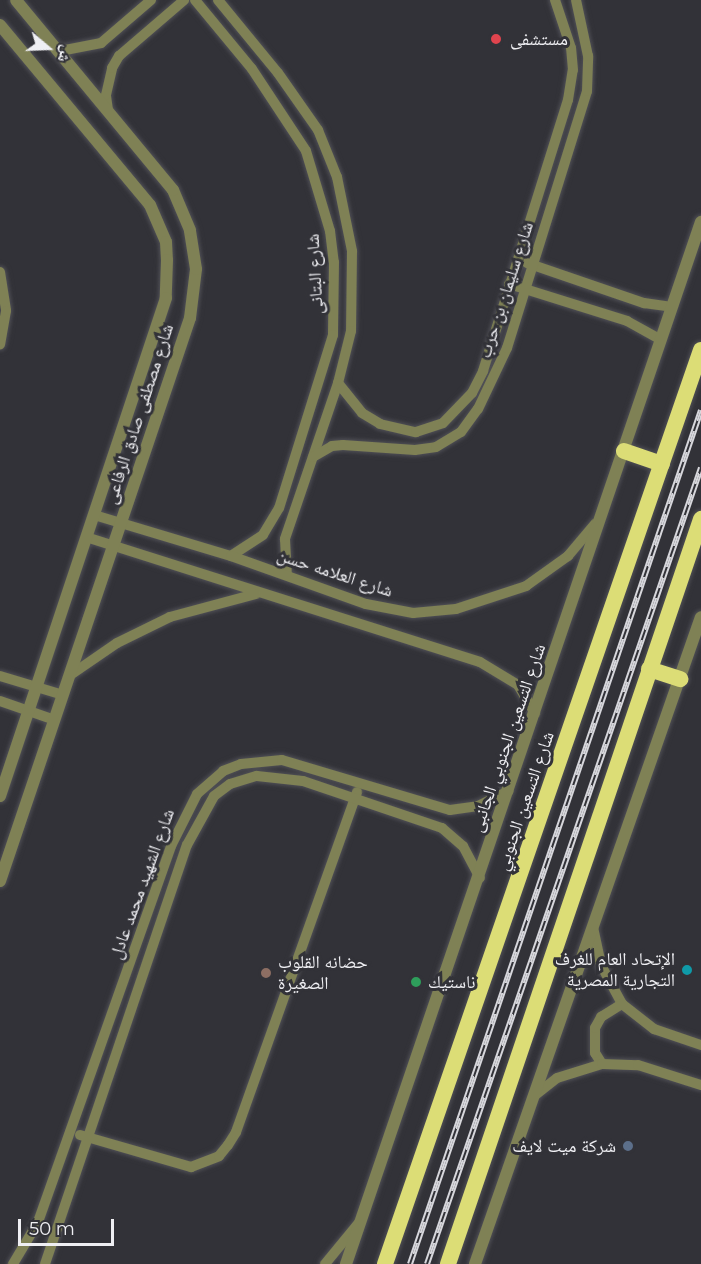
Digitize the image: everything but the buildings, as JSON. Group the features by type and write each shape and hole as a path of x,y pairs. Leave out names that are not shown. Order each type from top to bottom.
{"highway":[{"name":"شارع التسعين الجنوبي","path":"385,1264 701,350"},
{"path":"624,451 662,464"},
{"path":"448,1264 701,519"},
{"path":"649,669 680,679"}],"street":[{"name":"شارع مصطفى صادق الرفاعى","path":"0,881 190,318 196,269 190,230 173,190 16,0"},
{"path":"60,51 101,43 151,0"},
{"path":"108,110 105,95 112,68 120,56 184,0"},
{"name":"شارع البتانى","path":"195,0 252,69 306,151 330,231 334,262 333,335 328,358 279,508 263,535 231,556"},
{"name":"شارع البتانى","path":"218,0 294,94 318,130 338,177 354,274 351,331 338,384 285,539 287,575"},
{"name":"شارع سليمان بن حرب","path":"338,384 348,400 380,424 416,432 443,423 472,393 483,371 568,100 573,70 568,32 555,0"},
{"name":"شارع سليمان بن حرب","path":"312,457 332,446 343,445 428,449 461,432 490,388 533,265 587,91 588,56 576,0"},
{"name":"شارع مصطفى صادق الرفاعى","path":"0,26 134,183 150,205 166,242 166,298 0,796"},
{"name":"شارع التسعين الجنوبي الجانبى","path":"346,1264 480,878 701,222"},
{"path":"518,260 644,303 672,307"},
{"path":"0,272 6,311 0,344"},
{"path":"509,284 637,325 661,340"},
{"name":"شارع العلامه حسن","path":"94,515 231,556 388,610 413,613 456,609 518,589 546,574 582,543 605,506"},
{"path":"86,537 256,594 480,662 518,686 535,713"},
{"path":"69,676 117,643 170,617 256,594"},
{"path":"476,1264 531,1098 701,617"},
{"path":"0,676 63,695"},
{"path":"0,701 55,720"},
{"name":"شارع الشهيد محمد عادل","path":"12,1264 38,1222 72,1132 135,947 188,806 223,771 242,764 282,760 450,810 478,806 509,791"},
{"name":"شارع الشهيد محمد عادل","path":"45,1264 86,1136 193,831 224,789 257,776 277,776 355,798 442,828 463,846 480,878"},
{"path":"72,1132 191,1167 219,1156 236,1132 360,784"},
{"path":"592,926 601,965 622,1004 654,1029 701,1045"},
{"path":"135,947 151,952"},
{"path":"602,1064 595,1053 595,1028 601,1017 622,1004"},
{"path":"531,1098 557,1078 602,1064 638,1065 701,1085"},
{"path":"326,1264 360,1221"}],"railway":[{"path":"410,1264 701,410"},
{"path":"427,1264 701,468"}],"place":[{"name":"مستشفى","path":"496,39"},
{"name":"الإتحاد العام للغرف التجارية المصرية","path":"687,970"},
{"name":"حضانه القلوب الصغيرة","path":"266,973"},
{"name":"ناستيك","path":"416,982"},
{"name":"شركة ميت لايف","path":"628,1146"}]}
